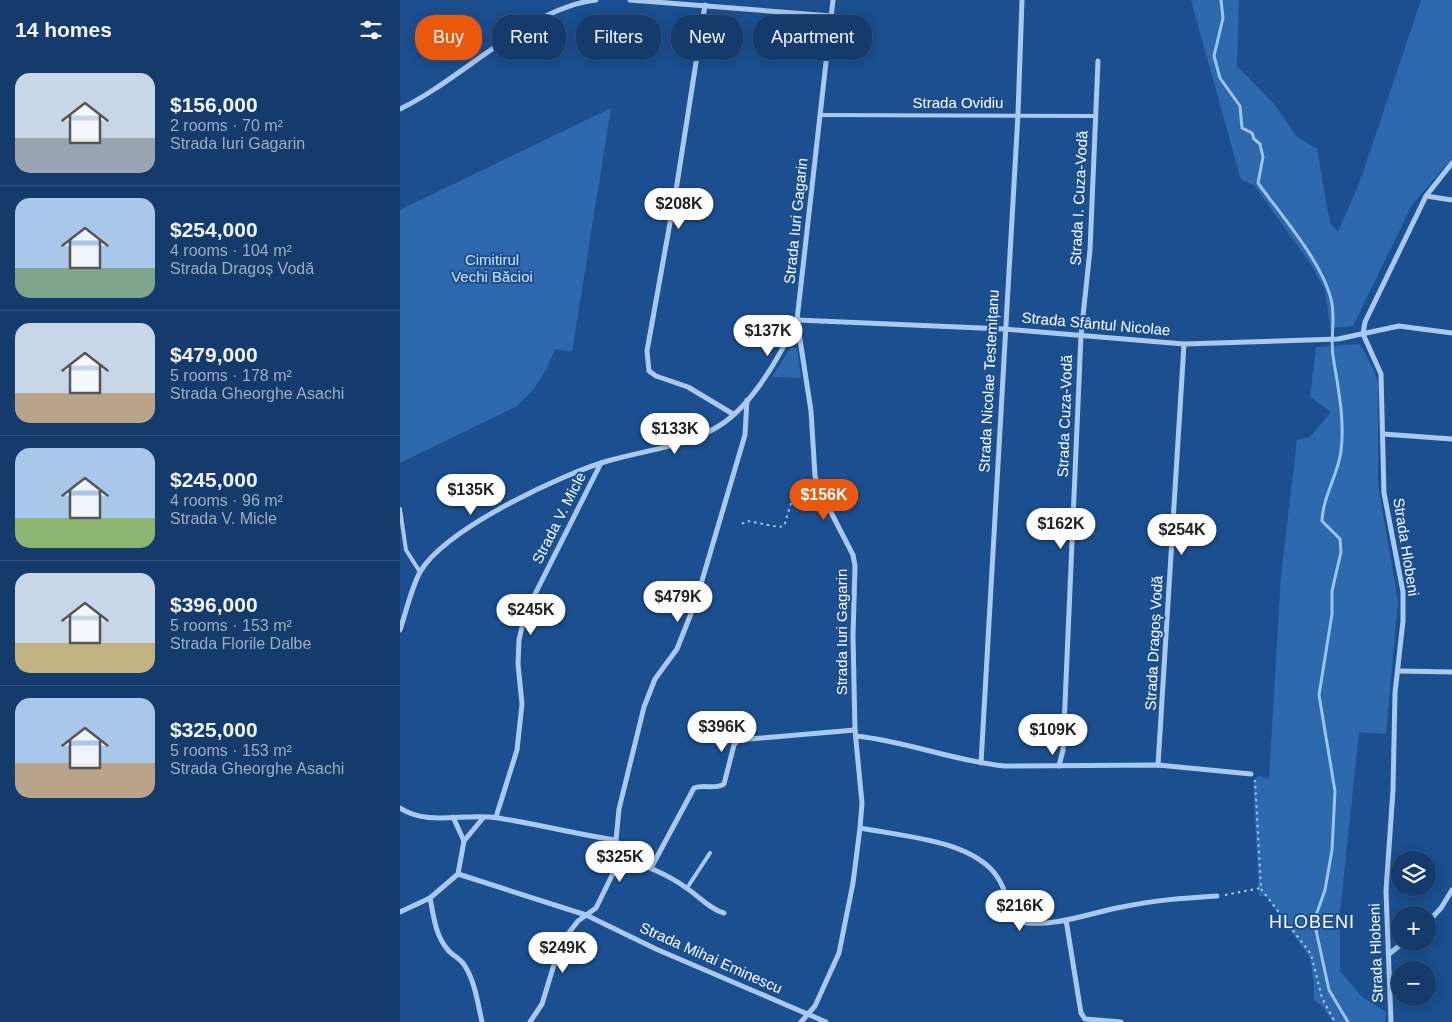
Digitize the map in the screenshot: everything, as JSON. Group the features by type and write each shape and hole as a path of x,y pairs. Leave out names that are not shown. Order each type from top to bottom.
{"street":[{"path":"400,109 447,81 546,16 582,2 596,0"},
{"path":"630,0 690,2 820,15"},
{"name":"Strada Iuri Gagarin","path":"832,15 833,0"},
{"name":"Strada Nicolae Testemițanu","path":"981,763 1004,329 1018,114 1022,0"},
{"path":"705,5 677,184 647,351 647,363 650,371 656,376 688,387 733,414"},
{"name":"Strada Iuri Gagarin","path":"801,1022 805,1015 815,1006 838,952 853,883 862,803 856,733 853,636 855,566 853,555 817,484 811,411 797,320 827,60"},
{"name":"Strada I. Cuza-Vodă","path":"1081,335 1090,250 1098,61"},
{"path":"1363,334 1365,322 1426,196 1452,163"},
{"path":"1426,196 1452,200"},
{"path":"400,630 420,572 440,550 468,529 537,491 601,463 697,438 721,425 747,400 779,358 797,320"},
{"name":"Strada Sfântul Nicolae","path":"797,320 1004,329 1184,344 1338,339 1399,326 1452,333"},
{"name":"Strada Hlobeni","path":"1363,334 1382,374 1384,493 1403,592 1403,621 1394,702 1392,790 1386,892 1390,954 1391,1022"},
{"name":"Strada Cuza-Vodă","path":"1059,766 1063,750 1081,335"},
{"name":"Strada Dragoș Vodă","path":"1158,765 1184,344"},
{"path":"530,1022 542,1004 564,939 578,921 596,908 621,857 616,840 619,809 644,707 655,679 677,649 696,602 745,435 747,400"},
{"path":"1383,434 1452,439"},
{"name":"Strada V. Micle","path":"496,817 517,750 522,704 518,664 519,640 526,614 601,463"},
{"path":"1398,671 1452,672"},
{"path":"651,868 694,788 699,786 719,787 724,784 734,745 738,740 856,733 981,763 1059,766 1158,765 1251,774"},
{"path":"400,808 410,814 496,817 616,840"},
{"path":"453,817 464,841"},
{"path":"400,912 430,898 458,874 464,841 483,818"},
{"path":"860,828 957,849 988,866 998,878 1015,916 1020,922 1029,924 1066,920 1159,900 1218,896"},
{"path":"621,857 651,868 687,888 713,910 724,913"},
{"name":"Strada Mihai Eminescu","path":"458,874 586,915 805,1015 826,1022"},
{"path":"1436,913 1452,890"},
{"path":"430,898 435,927 442,942 464,964 472,980 482,1022"},
{"path":"1066,920 1081,1013 1086,1019 1121,1022"},
{"path":"1390,954 1394,951"}],"lane":[{"name":"Strada Ovidiu","path":"820,115 1018,114 1095,116"},
{"path":"400,509 406,550 420,572"},
{"path":"687,888 710,853"}],"path":[{"path":"742,524 747,521 780,527 784,526 796,487 817,484"},
{"path":"1251,774 1257,782 1261,888 1311,954 1322,998 1335,1022"},
{"path":"1218,896 1261,888"}],"green space":[{"path":"1191,0 1239,0 1237,66 1276,106 1296,136 1317,149 1330,223 1338,232 1360,181 1421,0 1452,0 1452,158 1412,205 1353,326 1330,328 1325,290 1310,263 1254,185 1241,180"},
{"name":"Cimitirul Vechi Băcioi","path":"611,108 572,352 555,349 546,370 533,390 517,406 400,463 400,210"},
{"path":"1360,344 1374,370 1378,384 1378,485 1398,601 1386,734 1359,732 1340,912 1340,971 1362,997 1386,1012 1385,1022 1332,1022 1323,1007 1314,1000 1310,958 1266,896 1259,896 1253,781 1258,776 1269,779 1281,575 1297,440 1310,437 1331,412 1310,397 1316,347"},
{"path":"791,347 797,348 801,378 772,377"}],"waterway":[{"path":"1221,0 1223,18 1214,56 1220,78 1240,106 1242,128 1252,133 1254,139 1260,144 1263,157 1258,183 1310,254 1326,285 1332,306 1332,349 1340,404 1342,439 1337,469 1325,503 1322,521 1340,539 1341,552 1332,591 1332,614 1319,695 1335,791 1332,850 1325,890 1314,921 1329,990 1348,1022"}],"district":[{"name":"HLOBENI","path":"1312,922"}]}
